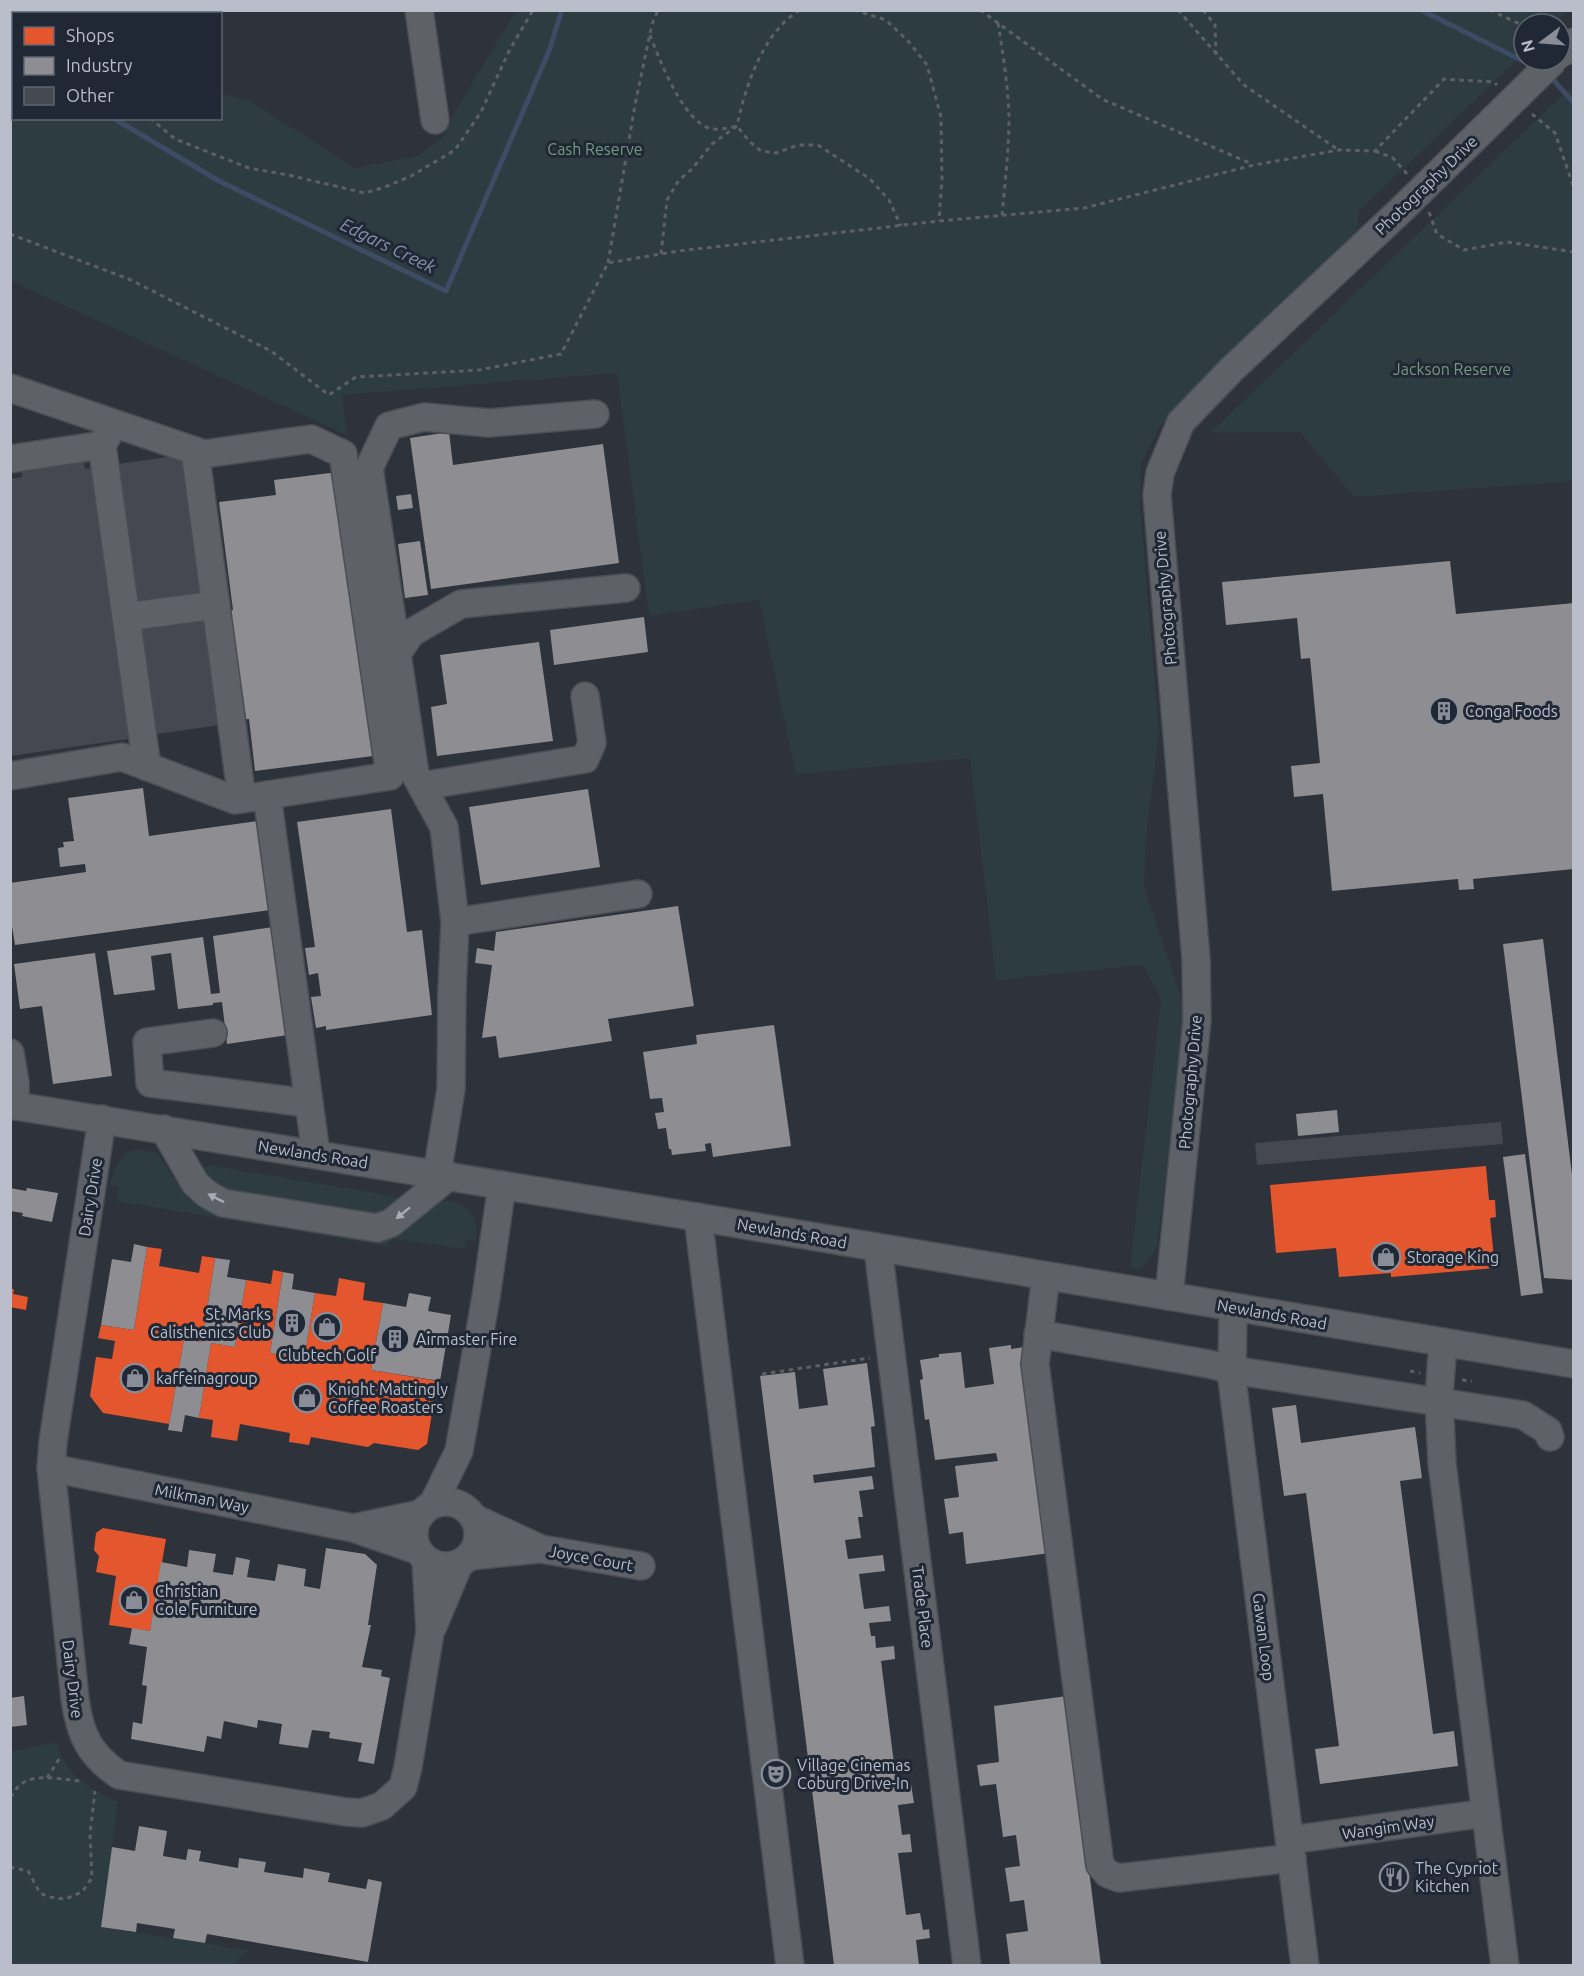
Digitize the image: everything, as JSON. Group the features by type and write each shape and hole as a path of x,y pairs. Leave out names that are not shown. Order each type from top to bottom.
{"street":[{"path":"419,10 435,120"},
{"name":"Photography Drive","path":"1168,1296 1197,1020 1196,959 1157,495 1160,472 1181,422 1232,369 1422,190 1542,72"},
{"path":"10,388 109,434 204,454 311,439 343,454 390,776 235,800 122,757 10,776"},
{"path":"164,1129 195,1183 207,1194 223,1203 377,1228 391,1223 443,1175 451,1089 455,922 444,827 415,774 369,468 389,426 424,417 489,423 595,414"},
{"path":"10,459 109,434"},
{"path":"109,434 126,617 147,766"},
{"path":"195,451 216,605 254,797 316,1154"},
{"path":"397,654 411,633 461,604 626,588"},
{"path":"126,617 216,605"},
{"path":"422,786 585,759 592,743 585,696"},
{"path":"455,922 638,894"},
{"path":"213,1033 147,1042 150,1083 308,1103"},
{"path":"10,1053 15,1082 13,1105"},
{"name":"Newlands Road","path":"13,1105 1574,1364"},
{"name":"Dairy Drive","path":"102,1119 51,1468 78,1723 94,1754 104,1765 119,1775 346,1812 362,1813 382,1806 403,1786 430,1632 464,1560"},
{"path":"459,1451 470,1513 478,1538 464,1560 442,1567 422,1555 413,1532 459,1451 486,1297 502,1185"},
{"path":"706,1219 808,1965"},
{"path":"706,1219 792,1965"},
{"name":"Trade Place","path":"878,1248 967,1965"},
{"name":"Wangim Way","path":"1047,1276 1035,1364 1100,1865 1108,1874 1119,1878 1486,1813"},
{"name":"Gawan Loop","path":"1233,1307 1232,1370 1305,1965"},
{"path":"1038,1334 1232,1370 1523,1415 1548,1431 1550,1437"},
{"path":"1443,1342 1439,1401 1442,1463 1505,1965"},
{"name":"Milkman Way","path":"51,1468 352,1528 422,1555"},
{"path":"427,1509 450,1502 470,1513"},
{"name":"Milkman Way","path":"352,1528 427,1509"},
{"name":"Joyce Court","path":"470,1513 541,1549 641,1566"},
{"name":"Joyce Court","path":"464,1560 541,1549"},
{"name":"Dairy Drive","path":"422,1555 430,1632"},
{"path":"792,1965 793,1956 803,1936"}],"path":[{"path":"152,120 175,139 249,168 365,193 411,176 455,150 481,112 509,51 533,10"},
{"path":"10,234 131,280 271,351 329,394 356,378 479,370 561,354 608,263 635,105 657,10"},
{"path":"661,254 667,200 679,180 692,169 712,144 737,126 744,92 762,56 779,27 800,10"},
{"path":"854,10 886,20 909,42 927,64 941,117 942,178 939,221"},
{"path":"980,10 1102,99 1254,165"},
{"path":"1178,10 1216,56 1244,85 1339,150"},
{"path":"1203,10 1215,25 1216,56"},
{"path":"1490,10 1512,20"},
{"path":"998,23 1009,115 1008,157 1002,215"},
{"path":"650,35 674,89 688,110 702,125 718,130 737,126"},
{"path":"1375,151 1444,79 1493,82"},
{"path":"737,126 761,151 776,153 798,145 818,145 870,179 889,200 901,225"},
{"path":"1555,133 1574,188"},
{"path":"608,263 661,254 901,225 1084,208 1254,165 1339,150 1375,151 1393,158 1422,190 1437,234 1464,250 1507,242 1574,252"},
{"path":"762,1374 892,1355"},
{"path":"47,1778 61,1756"},
{"path":"10,1797 20,1785 30,1780 47,1778 81,1781"},
{"path":"10,1867 28,1871 40,1893 49,1897 66,1899 82,1892 92,1878 90,1834 95,1791"}],"green space":[{"name":"Cash Reserve","path":"70,10 71,12 12,12 12,120 222,120 222,94 250,101 355,168 418,156 444,136 454,113 516,11 1568,11 1512,12 1512,64 1359,211 1357,235 1245,340 1160,426 1141,464 1140,504 1159,733 1146,837 1144,887 1186,1012 1157,1247 1148,1262 1141,1268 1130,1267 1161,1000 1143,965 996,980 970,758 796,774 759,600 649,616 617,373 342,395 347,435 11,281 11,11"},
{"name":"Jackson Reserve","path":"1573,85 1573,481 1354,497 1300,432 1210,433"},
{"path":"139,1149 154,1152 159,1156 184,1192 201,1207 220,1213 272,1221 279,1228 117,1201 119,1187 110,1185 114,1173 123,1157"},
{"path":"209,1165 399,1198 392,1207 376,1215 218,1189 198,1166 208,1167"},
{"path":"448,1200 467,1209 474,1219 476,1240 466,1239 465,1249 393,1239 387,1246 303,1232 310,1227 404,1227 437,1203"},
{"path":"56,1742 67,1764 80,1780 118,1802 101,1927 248,1950 233,1965 11,1966 11,1752"}],"building: Shops":[{"path":"1486,1166 1489,1200 1495,1200 1496,1217 1490,1218 1495,1268 1391,1277 1391,1273 1339,1277 1336,1248 1276,1253 1270,1185"},
{"path":"147,1247 162,1249 159,1266 199,1273 202,1256 215,1258 202,1342 184,1339 169,1424 103,1413 90,1396 96,1357 112,1359 115,1341 98,1338 101,1325 134,1330"},
{"path":"273,1270 283,1272 270,1353 304,1359 315,1293 336,1296 339,1278 365,1283 363,1300 383,1303 371,1370 437,1381 427,1444 418,1450 374,1443 368,1447 311,1437 309,1445 289,1442 290,1433 240,1424 237,1441 211,1437 213,1420 199,1418 211,1343 235,1347 246,1280 271,1284"},
{"path":"10,1289 14,1289 13,1294 28,1297 26,1310 10,1307"},
{"name":"Christian Cole Furniture","path":"103,1528 166,1539 150,1631 109,1625 116,1576 96,1572 99,1556 94,1550 96,1533"}],"building: Industry":[{"path":"449,432 453,465 603,444 619,563 431,589 410,438"},
{"path":"338,472 381,755 255,771 249,719 236,720 221,612 233,610 219,502 276,495 274,480"},
{"path":"411,494 413,508 398,510 396,496"},
{"path":"420,541 428,595 405,598 398,544"},
{"name":"Conga Foods","path":"1450,561 1456,614 1574,603 1574,869 1473,879 1474,889 1459,890 1458,879 1332,891 1323,794 1294,797 1291,766 1320,763 1310,658 1301,659 1297,618 1226,625 1222,582"},
{"path":"644,617 648,652 554,665 550,630"},
{"path":"539,642 553,741 437,756 431,707 447,704 440,655"},
{"path":"143,788 149,836 258,821 270,910 15,945 10,914 10,883 86,872 85,864 60,867 58,848 64,847 63,842 74,841 68,798"},
{"path":"588,789 600,867 481,885 469,807"},
{"path":"391,809 407,932 422,930 432,1015 326,1030 326,1026 316,1028 311,997 321,996 318,973 309,975 305,948 315,947 297,822"},
{"path":"678,906 694,1006 608,1019 612,1041 499,1058 496,1036 482,1038 492,965 475,963 477,948 494,951 496,932"},
{"path":"273,927 288,1035 227,1044 222,1002 178,1009 171,953 151,956 155,990 114,995 107,951 203,937 211,994 220,993 213,936"},
{"path":"1543,939 1574,1191 1574,1280 1544,1278 1503,944"},
{"path":"95,953 112,1076 53,1084 42,1006 20,1009 14,964"},
{"path":"774,1025 791,1146 713,1157 711,1143 705,1144 706,1151 672,1155 666,1128 658,1129 655,1113 664,1112 662,1098 650,1099 643,1052 697,1044 696,1035"},
{"path":"1337,1110 1339,1132 1298,1136 1296,1114"},
{"path":"1525,1154 1543,1293 1521,1296 1503,1157"},
{"path":"10,1188 58,1193 52,1222 10,1211"},
{"path":"134,1244 147,1247 134,1330 101,1325 112,1259 131,1262"},
{"path":"215,1258 230,1260 227,1277 246,1280 235,1347 211,1343 199,1418 185,1415 182,1432 168,1430 184,1339 202,1342"},
{"name":"St. Marks Calisthenics Club","path":"283,1272 294,1274 292,1289 315,1293 304,1359 270,1353"},
{"path":"409,1293 431,1297 428,1311 451,1315 440,1381 371,1370 383,1303 406,1307"},
{"path":"1011,1345 1011,1349 1024,1347 1050,1553 966,1564 963,1532 949,1534 944,1499 959,1497 955,1466 998,1461 996,1453 935,1460 929,1419 925,1420 920,1360 939,1357 939,1354 961,1352 965,1388 994,1384 989,1348"},
{"path":"867,1363 875,1426 871,1427 875,1467 813,1475 814,1483 872,1476 874,1489 859,1491 863,1517 858,1517 861,1538 845,1540 848,1559 883,1555 885,1571 859,1574 864,1609 889,1606 891,1621 869,1623 871,1636 875,1636 876,1648 894,1646 895,1659 881,1661 897,1787 911,1784 914,1803 898,1805 902,1835 910,1834 912,1852 898,1853 906,1915 920,1913 923,1930 929,1929 930,1938 916,1940 919,1965 834,1965 760,1376 795,1372 799,1409 828,1405 823,1369"},
{"path":"1296,1405 1301,1443 1415,1427 1422,1478 1400,1481 1433,1734 1454,1731 1458,1766 1320,1784 1315,1749 1339,1746 1306,1493 1284,1496 1272,1408"},
{"path":"326,1548 365,1554 377,1565 368,1625 371,1625 362,1667 382,1670 381,1676 390,1678 374,1764 358,1761 362,1743 329,1738 330,1732 312,1730 308,1748 279,1744 282,1724 258,1720 257,1728 224,1721 221,1739 207,1736 204,1752 131,1739 133,1722 142,1724 147,1686 142,1685 147,1647 129,1644 132,1628 150,1631 161,1562 187,1567 189,1550 216,1554 213,1572 233,1575 236,1557 250,1560 247,1577 275,1581 278,1564 306,1569 304,1586 320,1589"},
{"path":"24,1696 27,1725 10,1727 10,1698"},
{"path":"1067,1696 1101,1965 1010,1965 1006,1934 1028,1931 1024,1900 1010,1902 1005,1868 1020,1866 1016,1835 1003,1837 996,1784 980,1786 977,1765 999,1762 994,1706"},
{"path":"139,1826 167,1831 163,1856 186,1860 188,1849 201,1851 199,1861 238,1868 239,1858 266,1862 264,1872 303,1878 304,1868 330,1873 328,1882 366,1889 368,1879 382,1882 368,1962 207,1934 205,1943 173,1938 175,1929 137,1923 136,1932 101,1927 112,1847 135,1851"}],"building: Other":[{"path":"183,455 202,596 136,605 117,464"},
{"path":"83,456 85,469 95,467 135,738 10,756 10,479 22,477 21,465"},
{"path":"207,619 221,725 156,734 142,627"},
{"path":"1501,1122 1503,1144 1257,1165 1255,1143"}],"waterway":[{"name":"Edgars Creek","path":"116,120 219,181 446,291 549,51 562,10"},
{"name":"Edgars Creek","path":"1421,10 1512,56"},
{"name":"Edgars Creek","path":"1548,74 1574,103"}],"place":[{"name":"Conga Foods","path":"1444,711"},
{"name":"Storage King","path":"1386,1257"},
{"name":"St. Marks Calisthenics Club","path":"292,1323"},
{"name":"Clubtech Golf","path":"327,1327"},
{"name":"Airmaster Fire","path":"395,1339"},
{"name":"kaffeinagroup","path":"135,1378"},
{"name":"Knight Mattingly Coffee Roasters","path":"307,1398"},
{"name":"Christian Cole Furniture","path":"134,1600"},
{"name":"Village Cinemas Coburg Drive-In","path":"776,1774"},
{"name":"The Cypriot Kitchen","path":"1394,1877"}]}
